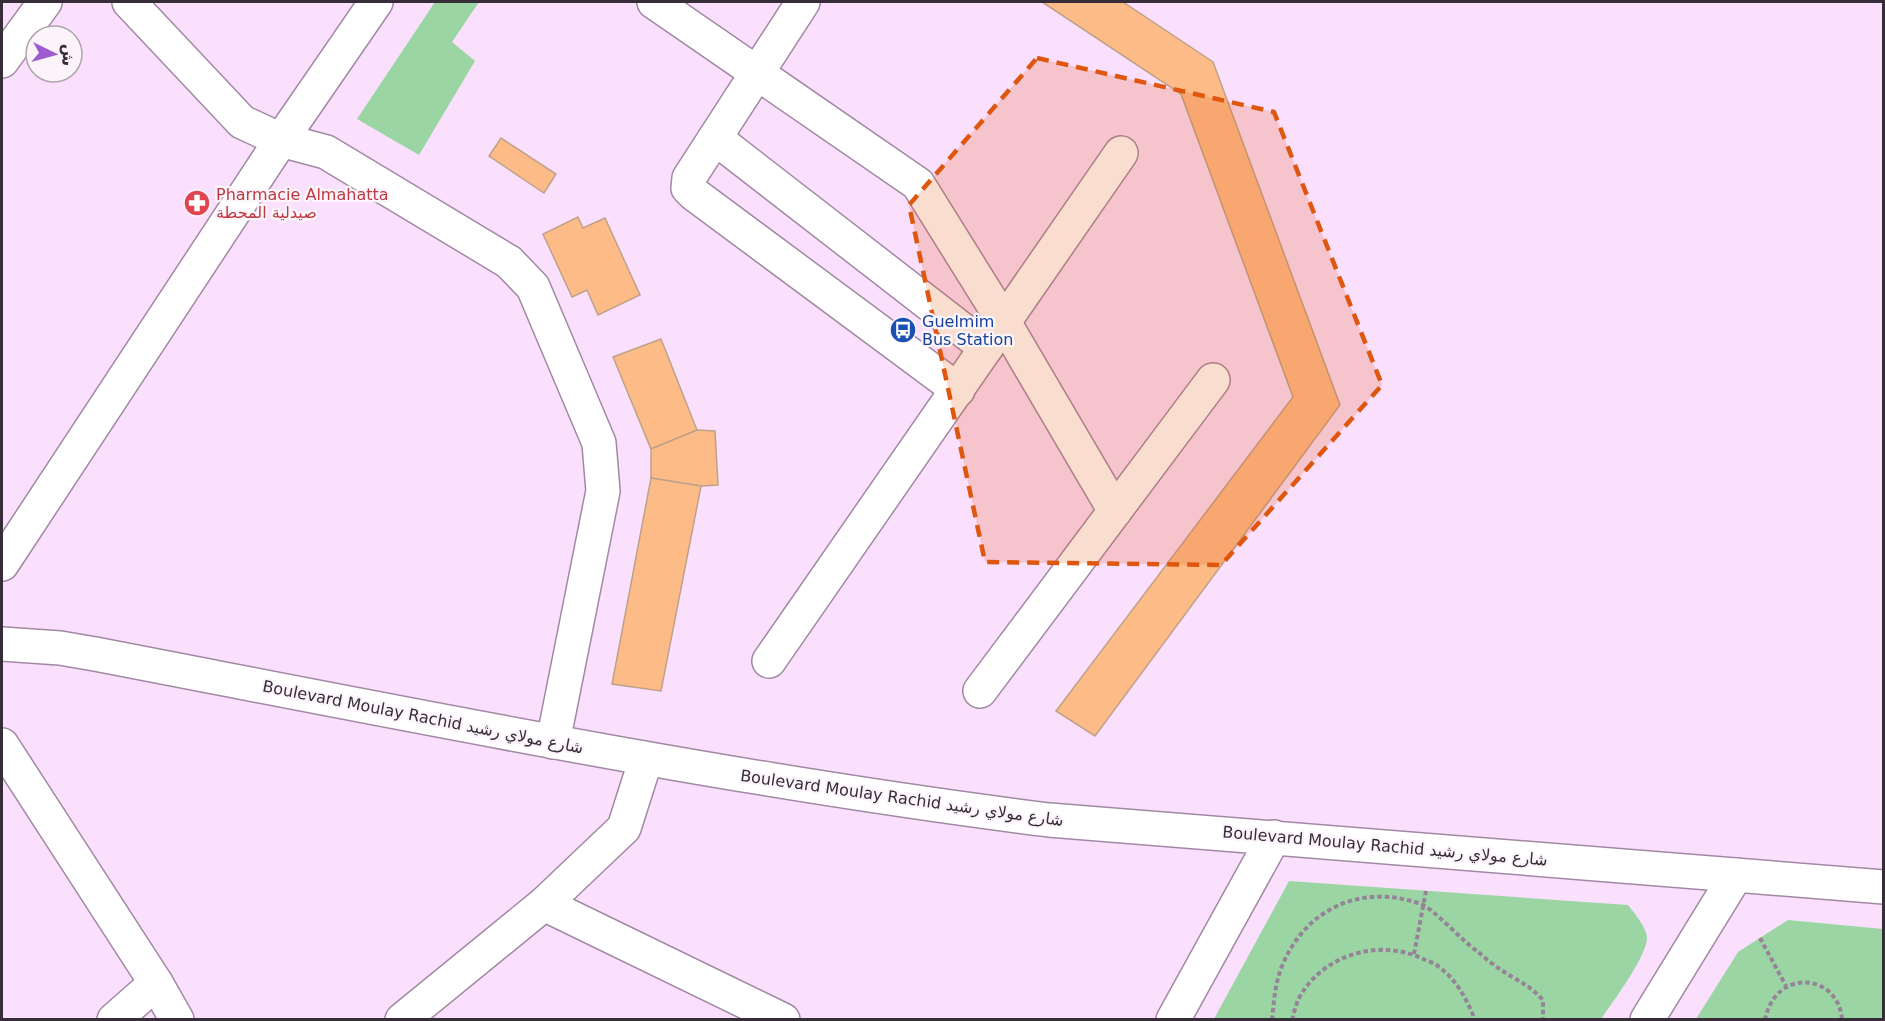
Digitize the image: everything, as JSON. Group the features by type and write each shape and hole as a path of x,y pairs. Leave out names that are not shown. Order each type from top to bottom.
{"street":[{"path":"2,61 45,2"},
{"path":"129,2 242,122 281,140 326,152 509,262 533,287 599,443 603,491 553,742"},
{"path":"2,564 281,140 376,2"},
{"path":"654,2 918,184 1004,322 1115,511"},
{"path":"803,2 689,178 690,191 958,390"},
{"path":"715,138 986,348"},
{"path":"769,661 1121,153"},
{"path":"980,691 1213,380"},
{"name":"Boulevard Moulay Rachid شارع مولاي رشيد","path":"2,644 60,648 95,654 645,759 1049,820 1884,887"},
{"path":"2,745 156,983 177,1020"},
{"path":"402,1020 544,904 624,828 645,759"},
{"path":"1173,1020 1274,837"},
{"path":"1647,1020 1736,875"},
{"path":"544,904 783,1020"},
{"path":"114,1020 156,983"}],"path":[{"path":"1414,954 1426,891"},
{"path":"1272,1020 1275,990 1281,966 1295,940 1311,921 1335,906 1365,897 1392,897 1424,904 1468,945 1506,973 1530,986 1543,1000 1543,1020"},
{"path":"1760,938 1786,986"},
{"path":"1292,1020 1299,998 1320,973 1347,955 1378,948 1410,952 1439,966 1461,989 1475,1020"},
{"path":"1765,1020 1767,1008 1773,996 1786,986 1807,982 1819,985 1829,992 1837,1002 1842,1020"}],"highlighted area":[{"path":"1037,58 1274,112 1382,385 1221,565 985,562 909,205"}],"green space":[{"path":"435,2 479,2 452,42 475,61 419,155 357,119"},
{"path":"1289,881 1628,905 1644,928 1647,937 1646,945 1628,979 1601,1019 1214,1019"},
{"path":"1788,920 1883,929 1883,1019 1696,1019 1738,952"}],"building":[{"path":"1042,2 1123,2 1213,62 1340,405 1095,736 1056,711 1293,397 1181,94"},
{"path":"501,138 556,174 544,193 489,156"},
{"path":"578,217 583,228 605,218 640,295 598,315 587,290 572,297 543,234"},
{"path":"661,339 697,430 651,449 613,357"},
{"path":"697,430 715,431 718,485 701,486 651,478 651,449"},
{"path":"651,478 701,486 661,691 612,684"}],"place":[{"name":"Pharmacie Almahatta صيدلية المحطة","path":"197,203"},
{"name":"Guelmim Bus Station","path":"903,330"}]}
